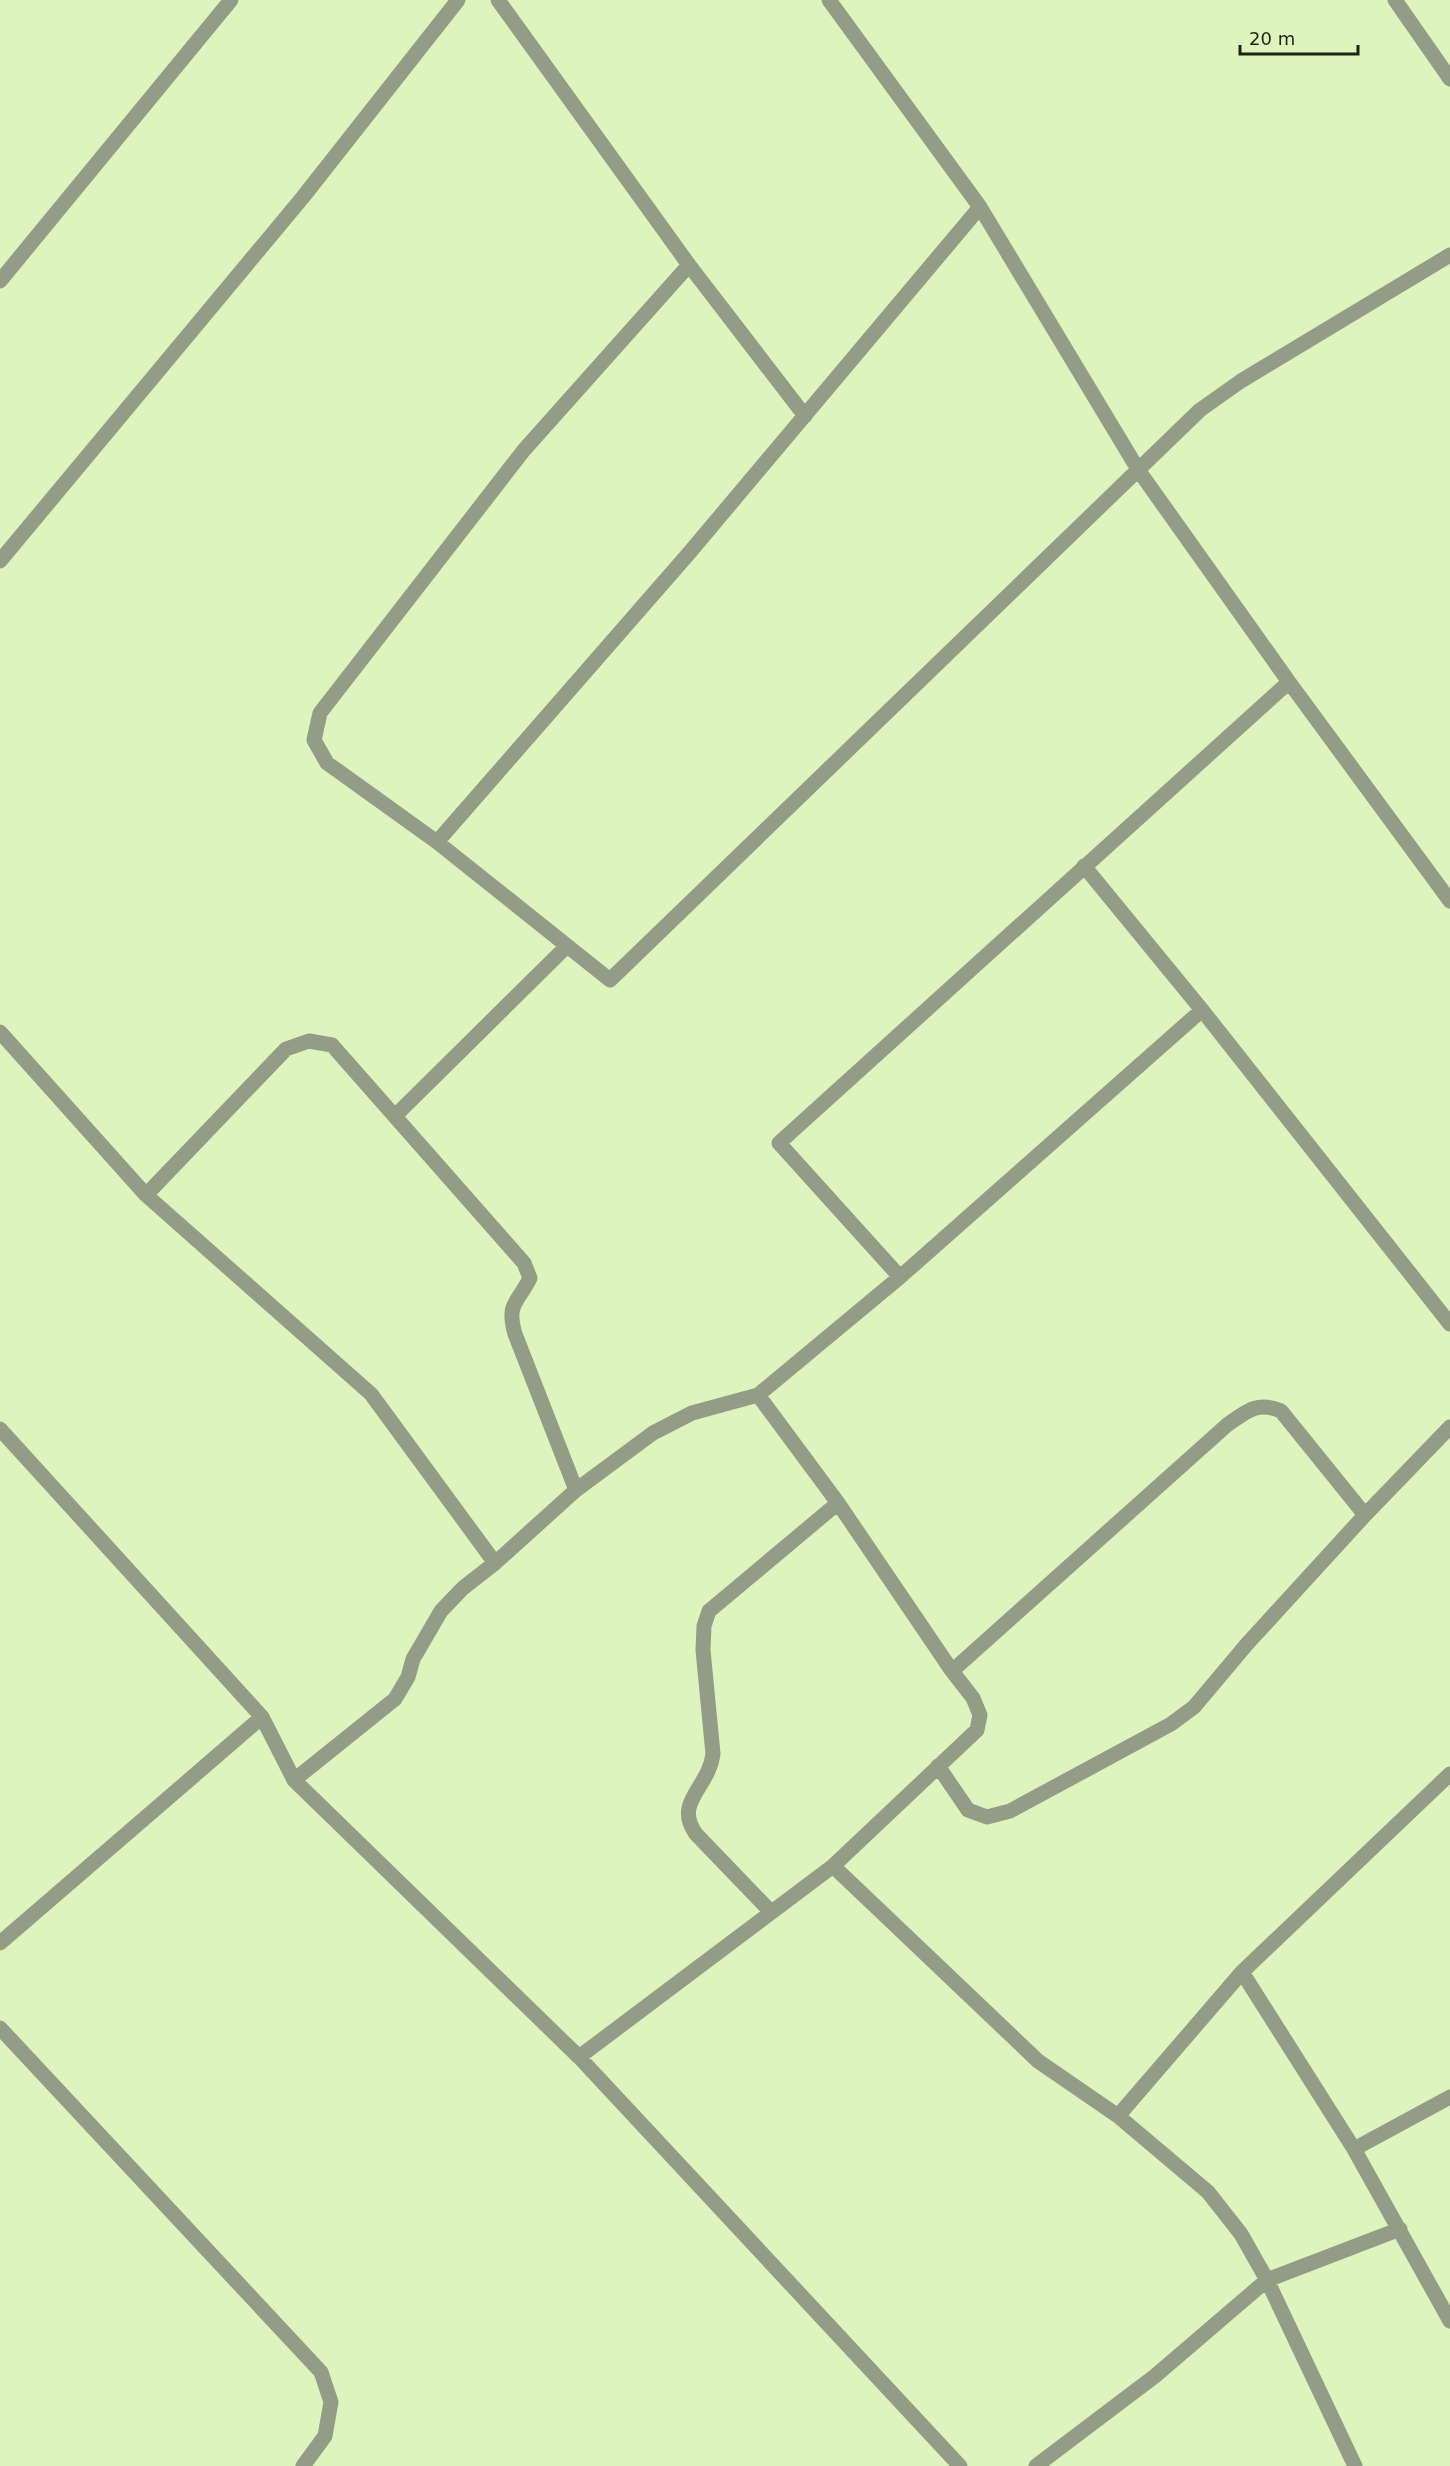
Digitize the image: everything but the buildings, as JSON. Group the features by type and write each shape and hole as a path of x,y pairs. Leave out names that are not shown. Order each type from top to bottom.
{"street":[{"path":"0,281 231,0"},
{"path":"0,561 303,197 458,0"},
{"path":"498,0 689,265 805,416"},
{"path":"829,0 980,207 1139,471 1289,682 1450,900"},
{"path":"1395,0 1450,79"},
{"path":"437,842 690,552 980,207"},
{"path":"689,265 524,450 320,713 314,740 327,763 437,842 610,981 1200,410 1241,381 1450,255"},
{"path":"900,1277 779,1143 1289,682"},
{"path":"1084,866 1202,1010 1450,1324"},
{"path":"395,1116 566,947"},
{"path":"294,1780 395,1699 408,1677 413,1659 441,1611 463,1588 495,1563 576,1490 653,1433 672,1423 692,1413 758,1395 900,1277 1202,1010"},
{"path":"0,1032 146,1195 371,1394 495,1563"},
{"path":"146,1195 286,1049 309,1041 332,1046 524,1263 530,1278 513,1304 510,1317 514,1334 576,1490"},
{"path":"579,2057 833,1866 977,1730 980,1715 973,1698 952,1671 838,1503 758,1395"},
{"path":"952,1671 1227,1425 1250,1409 1268,1406 1281,1411 1365,1515"},
{"path":"938,1766 968,1810 987,1817 1010,1811 1171,1724 1194,1707 1247,1644 1365,1515 1450,1427"},
{"path":"0,1429 262,1717 294,1780 579,2057 960,2466"},
{"path":"771,1912 688,1824 687,1812 711,1767 713,1754 703,1650 704,1626 709,1611 726,1594 838,1503"},
{"path":"0,1943 262,1717"},
{"path":"1118,2116 1242,1972 1450,1774"},
{"path":"833,1866 1038,2061 1118,2116 1208,2192 1241,2234 1268,2280 1355,2466"},
{"path":"1242,1972 1354,2149 1450,2321"},
{"path":"0,2028 321,2372 331,2402 325,2436 303,2466"},
{"path":"1354,2149 1450,2097"},
{"path":"1036,2466 1155,2376 1268,2280 1400,2229"}]}
